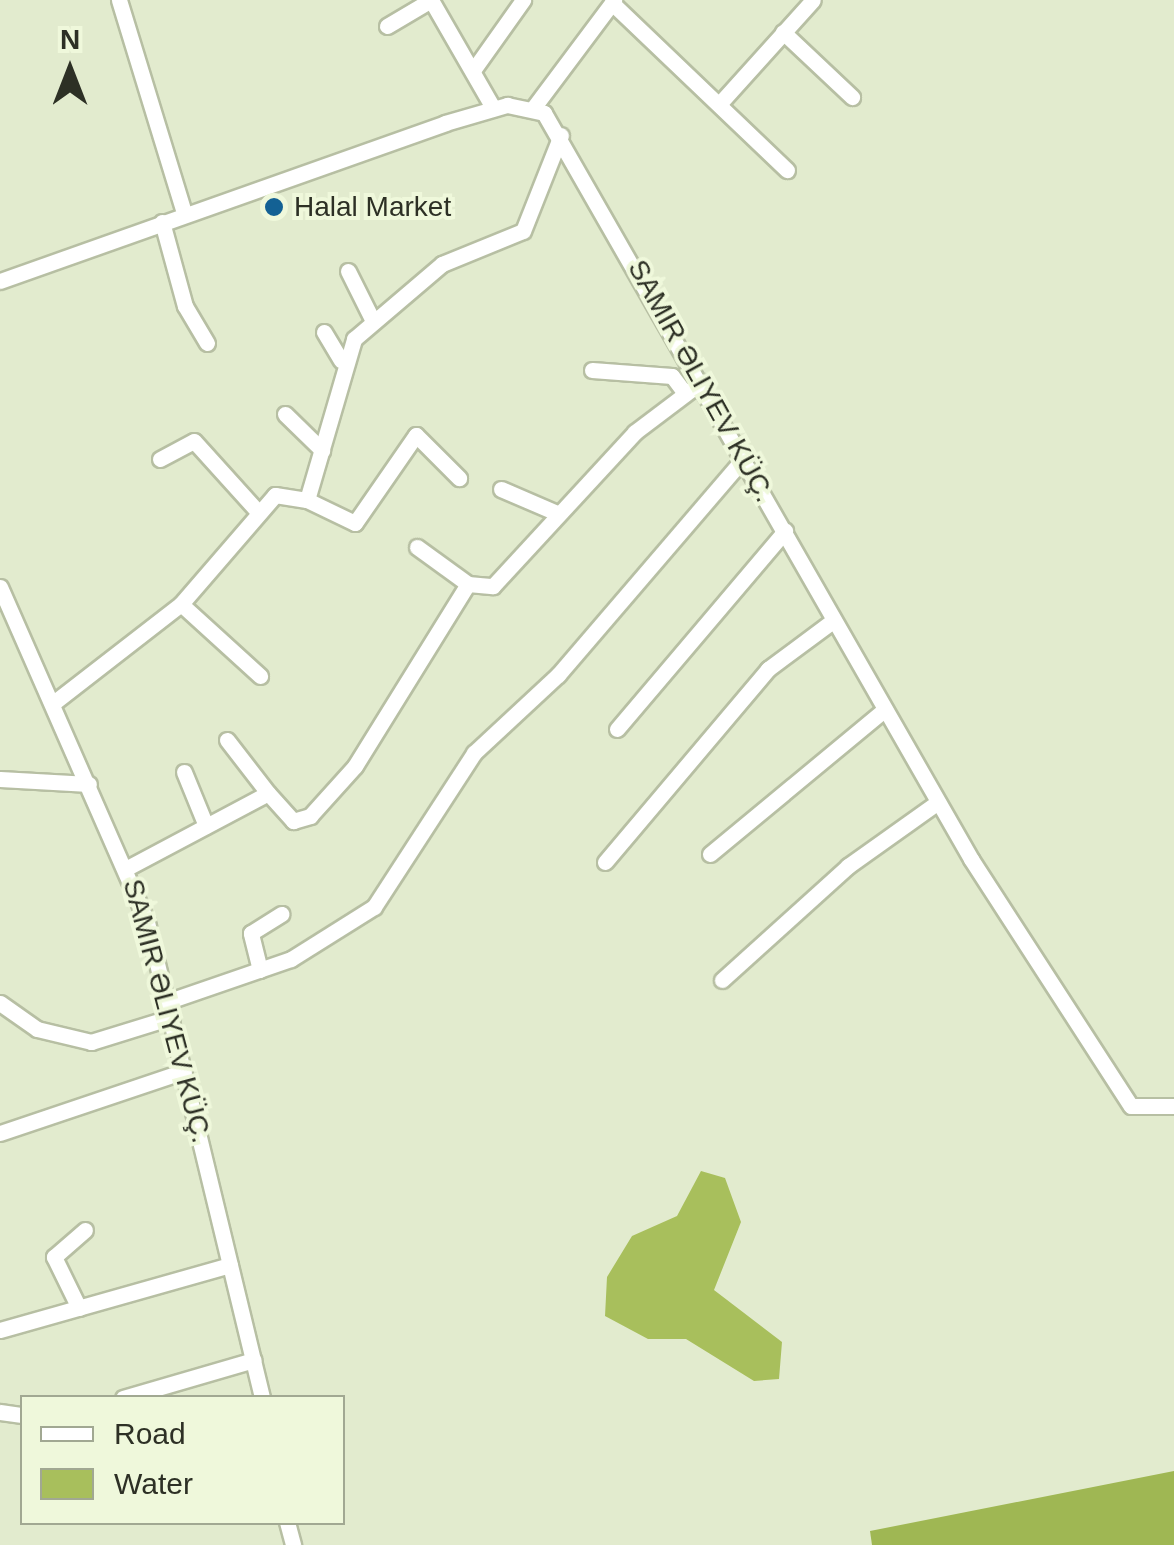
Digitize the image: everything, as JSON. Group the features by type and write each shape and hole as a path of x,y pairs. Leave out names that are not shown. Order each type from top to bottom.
{"street":[{"path":"119,0 184,214"},
{"path":"398,0 407,15"},
{"path":"387,26 431,0 493,108"},
{"path":"474,70 523,0"},
{"path":"721,102 813,0"},
{"path":"0,281 493,108 534,107 613,2 721,102 787,170"},
{"path":"783,32 852,97"},
{"name":"SAMIR ƏLIYEV KÜÇ.","path":"534,107 561,135 938,802 1131,1106 1174,1106"},
{"path":"307,500 341,360 372,320 442,264 523,231 561,135"},
{"path":"162,222 185,306 208,342"},
{"path":"348,271 372,320"},
{"path":"324,332 341,360"},
{"path":"592,370 672,376 684,392"},
{"path":"417,547 468,584 493,586 559,514 684,392 701,382"},
{"path":"285,414 322,450"},
{"path":"52,704 181,604 259,513 281,494 307,500 355,523 416,435 459,478"},
{"path":"160,459 194,440 259,513"},
{"path":"0,1003 37,1029 92,1042 337,936 374,907 474,753 558,675 744,458"},
{"path":"501,489 559,514"},
{"path":"616,729 785,531"},
{"path":"226,740 293,822 310,816 356,766 468,584"},
{"name":"SAMIR ƏLIYEV KÜÇ.","path":"0,587 129,867 170,1009 261,1395"},
{"path":"181,604 260,676"},
{"path":"605,862 768,669 834,620"},
{"path":"710,854 884,708"},
{"path":"184,772 206,826"},
{"path":"0,779 89,784"},
{"path":"129,867 268,793"},
{"path":"722,980 848,866 938,802"},
{"path":"260,970 251,933 282,914"},
{"path":"0,1133 184,1071"},
{"path":"78,1308 54,1257 84,1230"},
{"path":"0,1330 230,1265"},
{"path":"133,1395 254,1360"}],"shaded area":[{"path":"1174,1471 1174,1545 872,1545 870,1531"}],"water":[{"path":"701,1171 725,1178 741,1222 714,1290 782,1342 779,1379 754,1381 686,1339 648,1339 605,1316 607,1277 632,1236 677,1216"}],"place":[{"name":"Halal Market","path":"274,207"}]}
